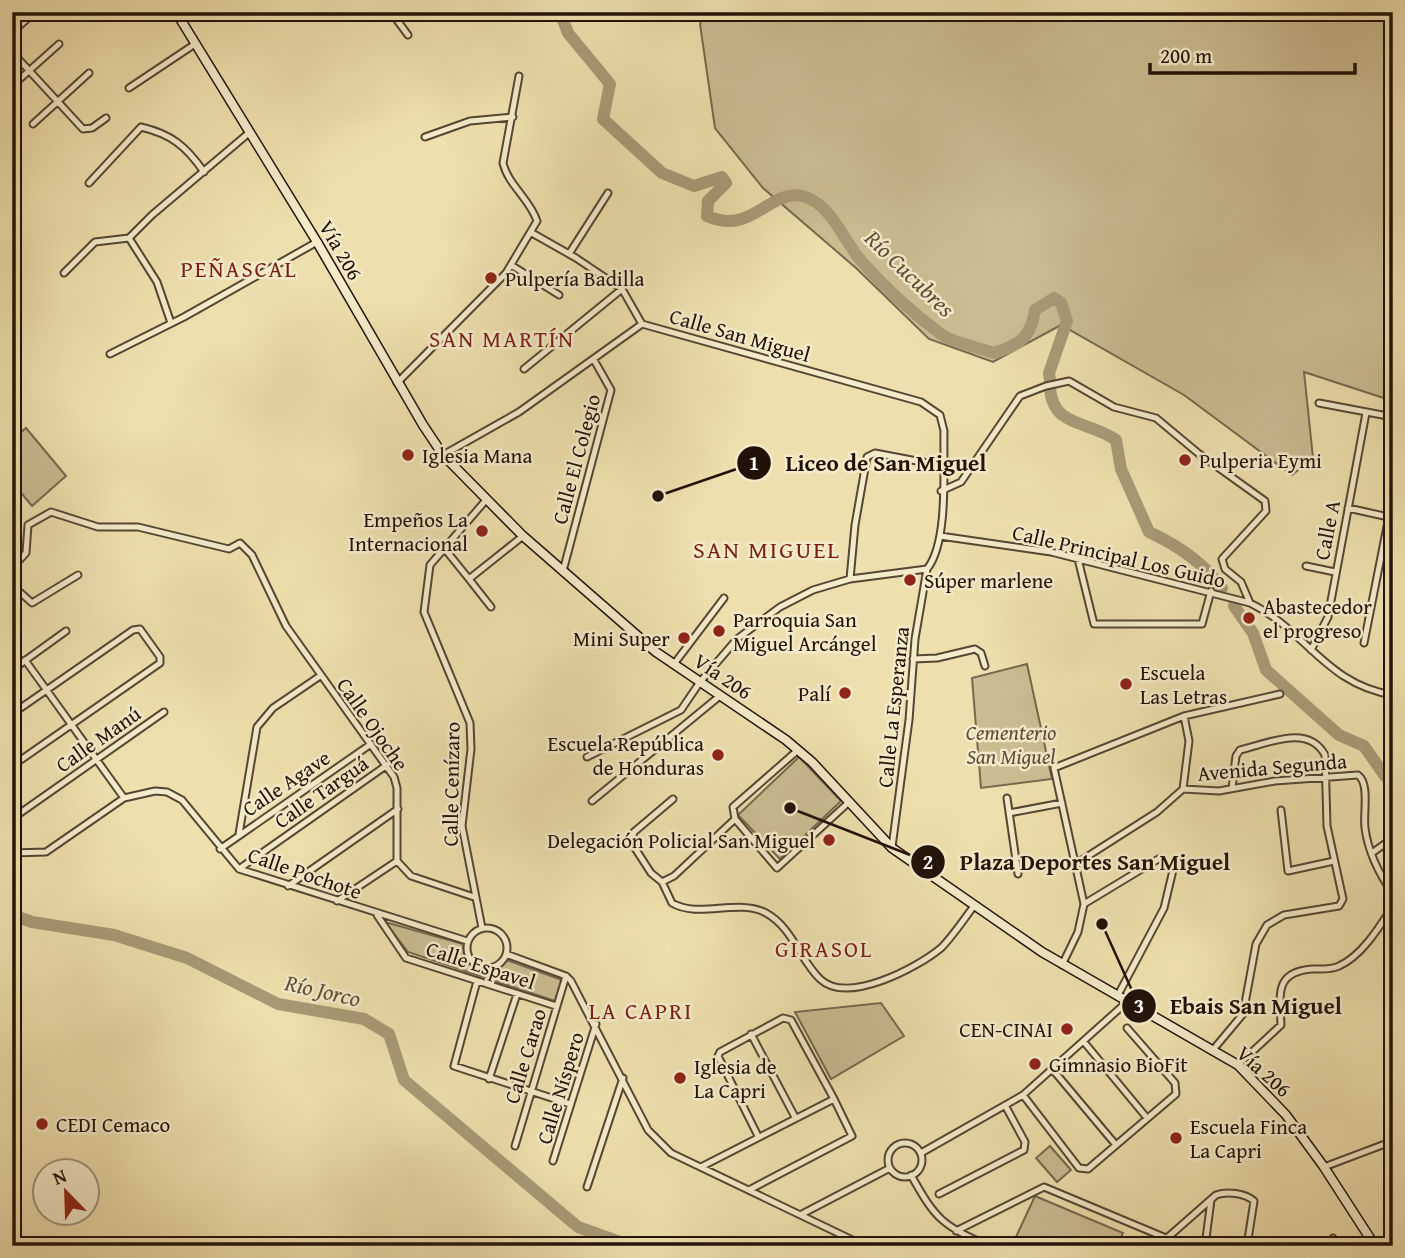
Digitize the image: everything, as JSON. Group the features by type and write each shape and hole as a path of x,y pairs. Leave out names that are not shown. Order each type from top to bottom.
{"main road":[{"name":"Vía 206","path":"176,12 317,242 397,383 443,455 486,500 563,571 674,664 798,750 892,848 1062,965 1238,1065 1286,1115 1324,1167 1375,1246"}],"street":[{"path":"12,32 35,12"},
{"path":"391,12 408,35"},
{"path":"12,86 59,44"},
{"path":"130,88 195,44"},
{"path":"12,52 83,129 92,128 106,118"},
{"path":"33,124 89,73"},
{"path":"397,383 511,265 537,221 534,212 505,171 503,163 519,76"},
{"path":"425,136 470,121 513,117"},
{"path":"89,183 141,127 165,133 178,141 204,172"},
{"path":"64,273 95,242 129,238 152,215 250,132"},
{"path":"569,254 608,193"},
{"path":"532,233 622,289 642,324"},
{"path":"129,238 157,282 171,323"},
{"path":"110,354 317,242"},
{"path":"511,265 559,295"},
{"path":"524,369 622,289"},
{"name":"Calle San Miguel","path":"443,455 519,412 642,324 921,402 934,409 943,423 940,536"},
{"name":"Calle El Colegio","path":"563,571 611,390 594,360"},
{"path":"941,491 961,482 1020,397 1046,386 1069,382 1114,407 1156,418 1198,453 1265,501 1266,511 1222,559 1225,569 1241,583 1250,603"},
{"path":"1319,403 1393,417"},
{"name":"Calle A","path":"1311,650 1328,617 1366,413"},
{"path":"850,579 855,525 867,457 875,453 943,466"},
{"path":"1364,643 1391,517 1393,496"},
{"name":"Calle Cenízaro","path":"482,928 462,826 471,749 470,723 424,612 430,565 486,500"},
{"path":"1348,508 1391,517"},
{"name":"Calle Ojoche","path":"12,568 26,553 28,525 51,512 98,527 138,527 229,549 240,543 252,555 286,626 387,765 397,788 397,861"},
{"path":"469,579 523,536"},
{"path":"587,757 681,710 699,682 737,639 758,622 813,590 850,579 927,569 936,558 940,536"},
{"name":"Calle Principal Los Guido","path":"940,536 1051,552 1250,603 1274,617 1355,685 1393,695"},
{"path":"444,548 491,607"},
{"path":"1078,559 1094,625 1202,624 1211,591"},
{"path":"1306,566 1335,572"},
{"name":"Calle La Esperanza","path":"892,848 909,720 913,659 927,569"},
{"path":"12,585 32,603 78,575"},
{"path":"674,664 724,598"},
{"path":"12,713 136,629 140,629 160,657 160,663 12,766"},
{"path":"12,670 66,631"},
{"path":"913,659 937,658 975,649 981,653 985,666"},
{"path":"25,660 124,798"},
{"path":"239,834 257,727 273,708 320,676"},
{"path":"1062,965 1078,932 1084,904 1054,768 1184,716 1280,694"},
{"path":"592,801 721,695"},
{"name":"Calle Manú","path":"16,816 164,712"},
{"path":"1077,863 1157,812 1183,789 1189,741 1184,716"},
{"path":"1212,1051 1243,1014 1256,944 1267,925 1284,915 1339,906 1343,900 1327,826 1325,755 1321,747 1309,738 1296,737 1237,752 1232,788"},
{"name":"Calle Agave","path":"220,849 371,744"},
{"path":"798,750 733,807 735,819 777,868 848,803"},
{"name":"Calle Targuá","path":"239,869 387,765"},
{"name":"Avenida Segunda","path":"1183,789 1219,791 1275,780 1358,775 1362,778 1365,830 1372,853"},
{"name":"Calle Pochote","path":"12,853 46,852 124,798 155,791 182,800 239,869 467,941"},
{"path":"1007,798 1018,874"},
{"path":"673,799 631,837 632,848 662,882 672,903 678,906 744,907 765,912 776,920 825,984 856,990 894,975 940,948 974,906"},
{"path":"1009,813 1062,803"},
{"path":"288,886 398,809"},
{"path":"1281,810 1288,871 1334,861"},
{"path":"662,882 674,876 735,819"},
{"path":"1393,838 1372,853 1380,875 1393,894"},
{"path":"1084,904 1160,858"},
{"path":"337,901 397,861 411,876 474,897"},
{"path":"1118,995 1164,908 1174,866"},
{"path":"1238,1065 1281,1025 1280,988 1288,976 1301,970 1341,966 1366,943 1393,906"},
{"name":"Calle Espavel","path":"377,914 396,948 406,958 556,1006"},
{"path":"482,928 501,933 507,945 506,954 494,967 481,967 467,954 467,941 482,928"},
{"path":"506,954 566,976 575,986 648,1130 660,1144 701,1167 865,1246"},
{"name":"Calle Carao","path":"515,1146 566,976"},
{"path":"477,981 453,1062 457,1069 570,1104"},
{"path":"489,1079 517,994"},
{"path":"921,1153 1023,1095 1128,1001"},
{"path":"749,1190 852,1136 790,1020 783,1018 720,1052 719,1060 758,1136"},
{"name":"Calle Níspero","path":"554,1161 596,1024"},
{"path":"1023,1095 1083,1170 1176,1094 1178,1088 1127,1028"},
{"path":"751,1034 795,1118"},
{"path":"1084,1042 1147,1118"},
{"path":"1053,1070 1116,1145"},
{"path":"587,1187 623,1078"},
{"path":"701,1167 834,1099"},
{"path":"939,1194 1024,1150 1025,1142 1006,1107"},
{"path":"1324,1167 1393,1141"},
{"path":"898,1144 914,1145 921,1153 922,1164 911,1175 897,1175 890,1168 890,1152 898,1144"},
{"path":"802,1214 890,1168"},
{"path":"911,1175 933,1214 956,1231 989,1246"},
{"path":"956,1231 1044,1187 1166,1238"},
{"path":"1158,1246 1212,1200 1225,1193 1251,1199 1254,1204 1247,1246"},
{"path":"1205,1246 1212,1200"},
{"path":"1332,1246 1333,1238"}],"green space":[{"path":"706,12 1393,12 1393,401 1304,372 1313,458 1292,475 1184,395 1061,325 993,362 929,339 856,268 763,188 715,128 700,24"},
{"path":"26,428 66,476 32,506 12,482 12,440"},
{"name":"Cementerio San Miguel","path":"1027,664 1052,779 981,788 972,678"},
{"path":"799,757 841,801 780,859 738,815"},
{"path":"385,922 463,944 464,954 474,968 491,971 507,960 562,980 555,1001 408,952"},
{"path":"881,1003 904,1036 831,1079 795,1012"},
{"path":"1050,1146 1071,1170 1057,1182 1036,1158"},
{"path":"1035,1196 1123,1233 1117,1246 1031,1246 1015,1239"}],"waterway":[{"name":"Río Cucubres","path":"560,12 568,33 610,84 603,119 662,173 694,186 722,177 726,183 708,201 707,216 723,221 736,220 748,217 790,196 802,196 812,200 829,215 871,272 918,316 950,339 994,353 1023,339 1031,327 1035,310 1054,298 1061,303 1067,321 1049,373 1050,381"},
{"name":"Río Cucubres","path":"1050,388 1053,401 1065,417 1116,440 1121,469 1149,532 1189,556 1222,588"},
{"name":"Río Cucubres","path":"1234,606 1253,633 1266,670 1339,735 1364,746 1385,776 1393,782"},
{"name":"Río Jorco","path":"12,915 32,922 114,935 187,958 278,1004 364,1019 389,1034 404,1080 578,1227 631,1246"}],"place":[{"name":"Pulpería Badilla","path":"491,278"},
{"name":"Iglesia Mana","path":"408,455"},
{"name":"Pulperia Eymi","path":"1185,460"},
{"name":"Liceo de San Miguel","path":"658,496"},
{"name":"Empeños La Internacional","path":"482,531"},
{"name":"Súper marlene","path":"910,580"},
{"name":"Abastecedor el progreso","path":"1249,618"},
{"name":"Parroquia San Miguel Arcángel","path":"719,631"},
{"name":"Mini Super","path":"684,638"},
{"name":"Escuela Las Letras","path":"1126,684"},
{"name":"Palí","path":"845,693"},
{"name":"Escuela República de Honduras","path":"718,755"},
{"name":"Plaza Deportes San Miguel","path":"790,808"},
{"name":"Delegación Policial San Miguel","path":"829,840"},
{"name":"Ebais San Miguel","path":"1102,924"},
{"name":"CEN-CINAI","path":"1067,1029"},
{"name":"Gimnasio BioFit","path":"1035,1064"},
{"name":"Iglesia de La Capri","path":"680,1078"},
{"name":"CEDI Cemaco","path":"42,1124"},
{"name":"Escuela Finca La Capri","path":"1176,1138"}],"district":[{"name":"PEÑASCAL","path":"239,268"},
{"name":"SAN MARTÍN","path":"502,338"},
{"name":"SAN MIGUEL","path":"767,549"},
{"name":"GIRASOL","path":"824,948"},
{"name":"LA CAPRI","path":"641,1010"}]}
